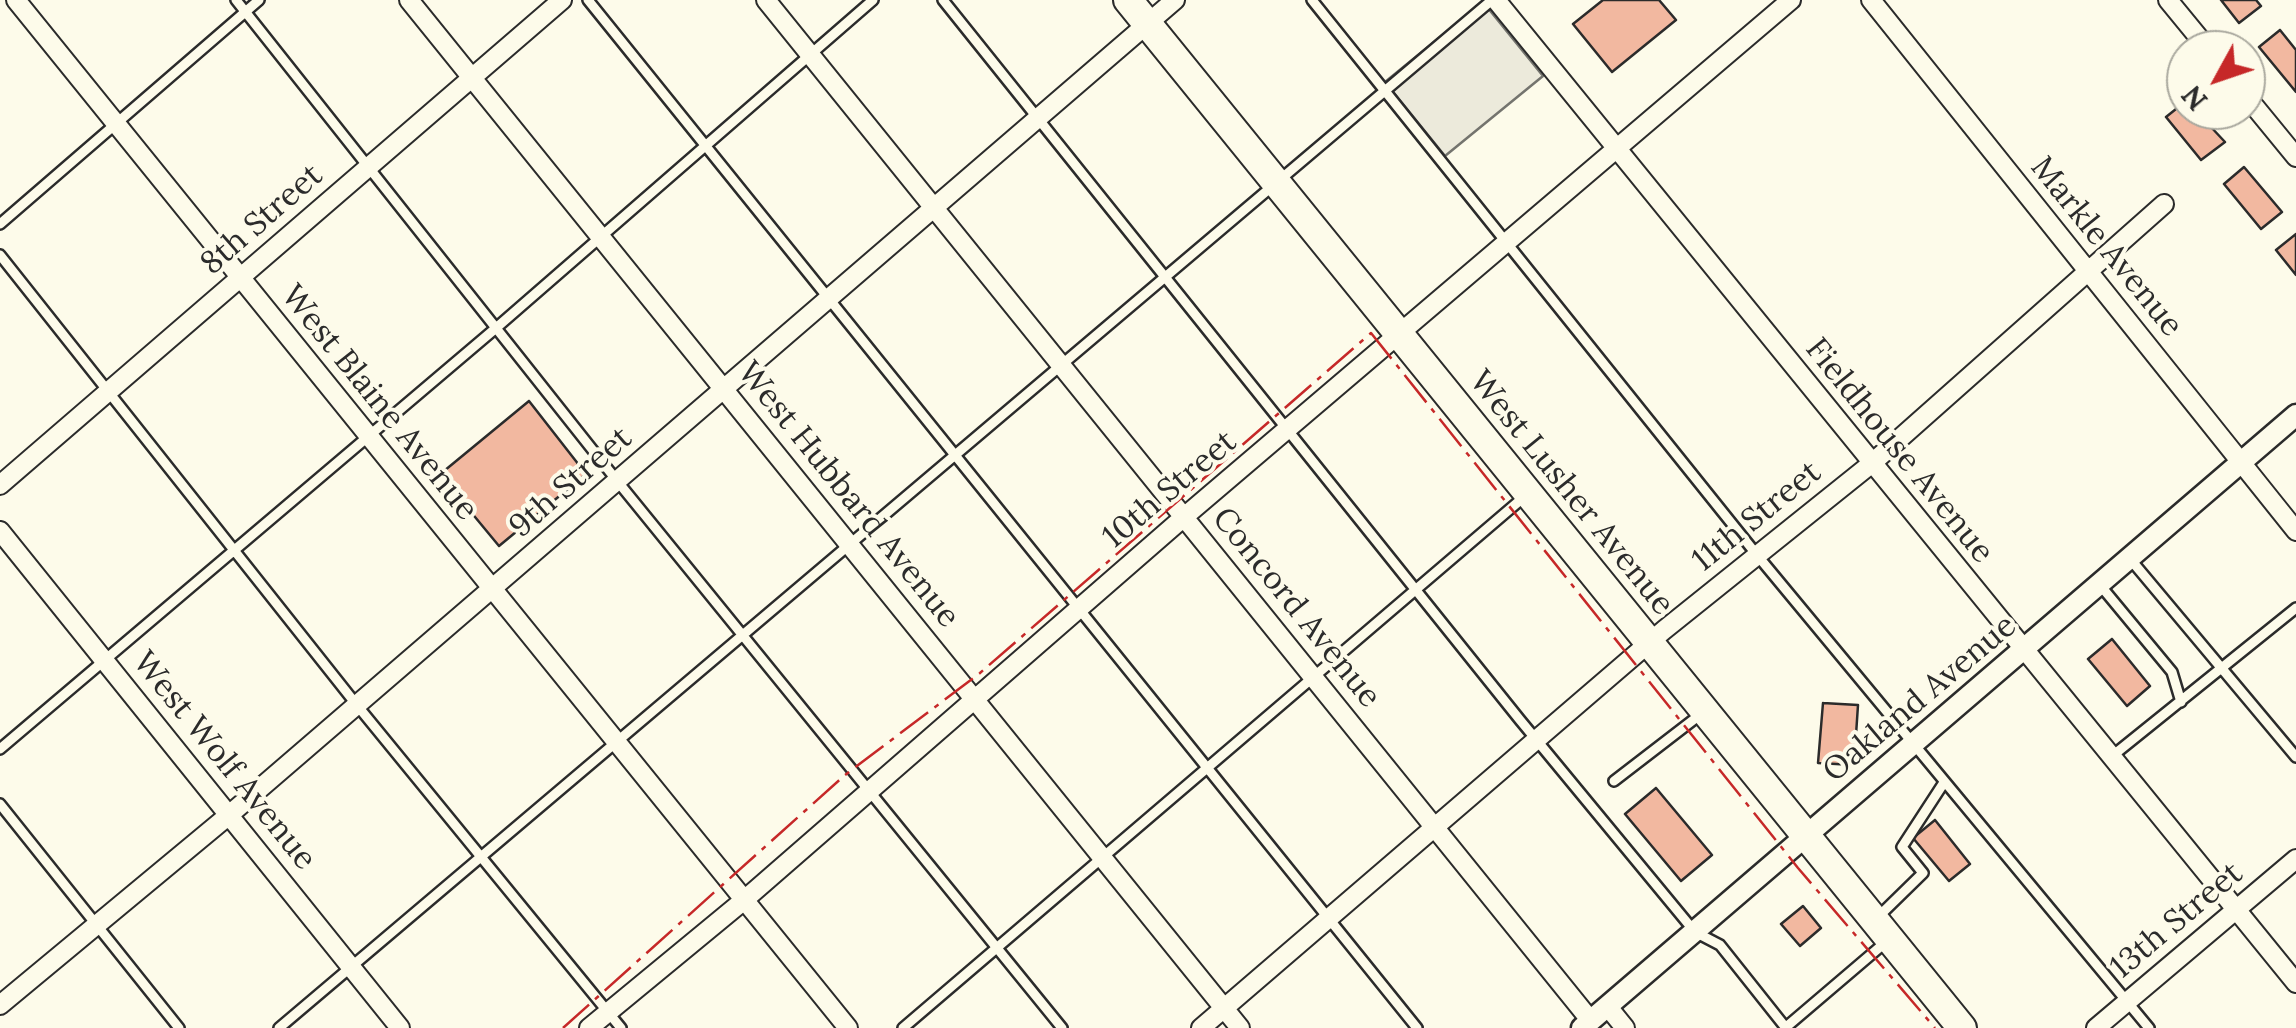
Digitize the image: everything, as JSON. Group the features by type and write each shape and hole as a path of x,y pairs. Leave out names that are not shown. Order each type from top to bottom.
{"main road":[{"name":"West Lusher Avenue","path":"1128,0 1962,1028"}],"street":[{"name":"West Blaine Avenue","path":"16,0 848,1028"},
{"name":"West Hubbard Avenue","path":"409,0 1240,1028"},
{"name":"8th Street","path":"0,484 562,0"},
{"name":"Concord Avenue","path":"766,0 1594,1018 1626,1028"},
{"name":"9th Street","path":"0,1006 491,591 1175,0"},
{"name":"Fieldhouse Avenue","path":"1494,0 2296,983"},
{"name":"10th Street","path":"589,1028 743,901 1184,516 1618,152 1791,0"},
{"name":"Markle Avenue","path":"1871,0 2296,531"},
{"path":"2168,0 2193,30"},
{"path":"2266,121 2296,158"},
{"name":"11th Street","path":"1201,1028 1648,644 1871,464 2164,204"},
{"name":"Oakland Avenue","path":"1594,1018 2296,415"},
{"name":"West Wolf Avenue","path":"0,531 400,1028"},
{"name":"13th Street","path":"2096,1028 2296,860"}],"lane":[{"path":"236,0 618,482 744,632 1062,1028"},
{"path":"0,224 259,0"},
{"path":"588,0 1417,1028"},
{"path":"0,749 232,548 496,328 873,0"},
{"path":"943,0 1414,590 1695,932 1720,946 1785,1028 1882,930 1923,872 1902,847 1943,784"},
{"path":"1312,0 1912,746 2149,1028"},
{"path":"280,1028 1059,363 1494,0"},
{"path":"0,256 356,704 622,1028"},
{"path":"903,1028 1527,494"},
{"path":"2130,558 2296,757"},
{"path":"2100,585 2172,672 2181,702"},
{"path":"2111,758 2296,608"},
{"path":"1614,781 1703,712"},
{"path":"0,804 180,1028"}],"shaded area":[{"path":"1483,2 1543,76 1445,156 1385,82"}],"building":[{"path":"1603,0 1659,0 1676,20 1612,72 1573,24"},
{"path":"2221,0 2256,0 2261,6 2239,23"},
{"path":"2280,30 2296,50 2296,92 2266,56 2266,41"},
{"path":"2177,130 2214,130 2225,142 2201,160"},
{"path":"2244,167 2282,212 2261,229 2224,184"},
{"path":"2296,234 2296,275 2276,250"},
{"path":"529,401 586,474 499,546 456,494 460,491 444,471"},
{"path":"2112,639 2150,686 2127,706 2088,659"},
{"path":"1823,703 1858,705 1854,765 1818,763"},
{"path":"1656,788 1712,855 1681,881 1625,814"},
{"path":"1935,820 1970,864 1949,881 1913,838"},
{"path":"1803,906 1821,928 1800,946 1781,924"}],"power":[{"path":"563,1028 845,775 980,673 1371,333 1798,868 1935,1028"}]}
